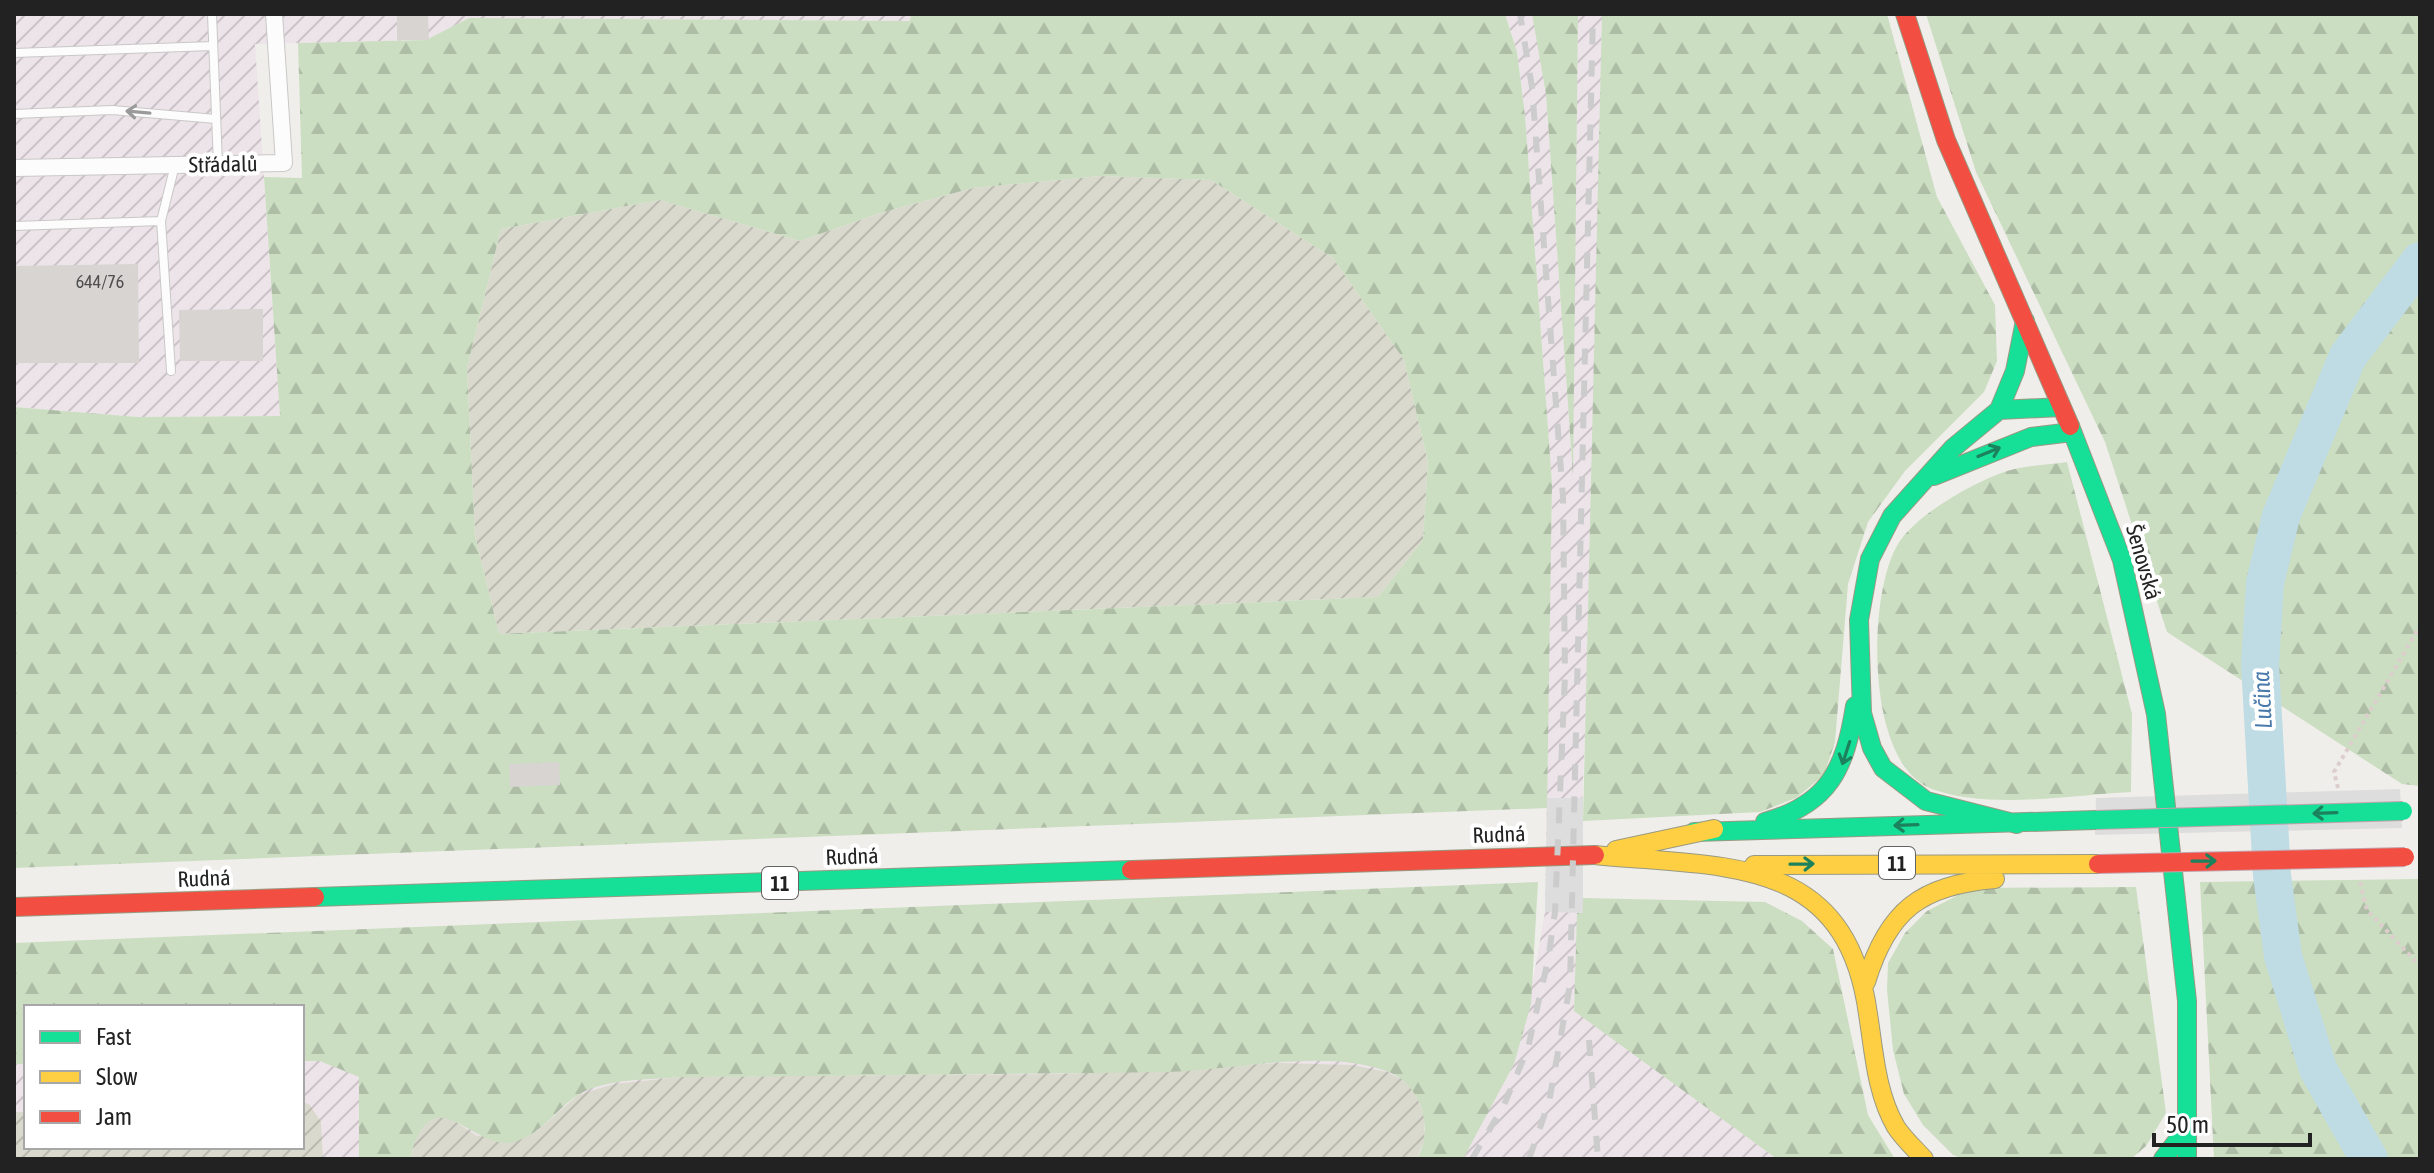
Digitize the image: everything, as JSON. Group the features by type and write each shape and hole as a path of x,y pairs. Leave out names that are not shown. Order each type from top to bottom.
{"main road":[{"name":"Šenovská","path":"1905,14 1946,140 2072,432 2122,560 2156,714 2187,1001 2187,1159"},
{"path":"1694,832 1770,821 1799,810 1827,789 1838,774 1850,743 1858,676 1863,581 1886,527 1918,484 1953,448 1999,410 2010,391 2025,321"},
{"path":"1999,410 2061,407"},
{"path":"1918,484 2020,440 2072,432"},
{"path":"1858,676 1869,740 1876,757 1895,780 1934,804 2017,824"},
{"name":"11","path":"1595,855 1694,832 2412,810"},
{"name":"11","path":"1595,855 1696,866 2094,864 2413,857"},
{"name":"Rudná","path":"14,907 1595,855"},
{"path":"1866,982 1874,952 1888,926 1926,892 1983,880 2066,878 2094,864"},
{"path":"1696,866 1754,873 1813,899 1843,930 1866,982 1876,1073 1884,1102 1901,1134 1924,1159"},
{"path":"2163,1159 2187,1128"}],"street":[{"name":"Střádalů","path":"14,168 284,163 274,14"}],"lane":[{"path":"212,14 218,165"},
{"path":"14,53 213,46"},
{"path":"14,114 112,110 216,119"},
{"path":"171,371 161,221 175,165"},
{"path":"14,226 161,221"}],"path":[{"path":"2334,772 2420,626"},
{"path":"2367,910 2420,966"}],"shaded area":[{"path":"14,14 911,14 911,21 469,18 426,40 255,44 280,416 138,417 14,407"},
{"path":"1505,14 1532,14 1546,94 1572,462 1578,14 1602,14 1592,555 1574,1010 1777,1159 14,1159 14,1018 24,1017 24,1149 304,1149 304,1007 1533,980 1545,912 1552,483 1525,116 1517,52"},
{"path":"1100,176 1211,180 1333,258 1404,360 1428,462 1423,540 1378,597 499,634 475,536 467,368 501,229 660,200 800,241 880,213 973,188"},
{"path":"1281,1063 1352,1065 1387,1072 1403,1080 1415,1093 1424,1116 1424,1140 1417,1159 411,1159 414,1141 426,1122 435,1116 448,1117 477,1136 537,1131 578,1095 614,1084 681,1077 1064,1074"},
{"path":"304,1103 309,1104 321,1122 323,1159 14,1159 14,1112 24,1112 24,1149 304,1149"}],"green space":[{"path":"911,14 1505,14 1517,52 1525,116 1552,483 1547,808 14,868 14,407 138,417 280,416 264,177 302,178 298,43 426,40 469,18 910,21","holes":["1100,176 1211,180 1333,258 1404,360 1428,462 1423,540 1378,597 499,634 475,536 467,368 501,229 660,200 800,241 880,213 973,188"]},
{"path":"1532,14 1578,14 1573,476 1546,94"},
{"path":"1602,14 1887,14 1937,197 1995,305 1997,361 1984,392 1905,471 1868,522 1848,584 1835,742 1824,775 1796,798 1760,812 1583,821"},
{"path":"1926,14 2420,14 2420,786 2402,784 2167,632 2105,442 1976,172"},
{"path":"2067,462 2132,714 2131,792 2004,800 1979,799 1932,789 1910,773 1894,747 1884,714 1878,676 1877,637 1888,568 1906,533 1947,500 2007,471"},
{"path":"2420,879 2420,1159 2214,1159 2200,882"},
{"path":"1538,882 1531,1004 1514,1064 1463,1159 1417,1159 1424,1134 1422,1109 1410,1087 1400,1078 1364,1065 1308,1061 1166,1072 681,1077 628,1081 589,1089 570,1101 540,1128 513,1142 487,1138 451,1120 440,1118 430,1121 421,1130 411,1159 359,1159 359,1077 320,1061 304,1061 304,1005 24,1005 24,1064 14,1064 14,943"},
{"path":"2136,887 2166,1113 2146,1146 2131,1159 1964,1159 1953,1155 1923,1125 1904,1094 1893,1050 1887,990 1888,963 1905,933 1927,911 1972,888"},
{"path":"1583,898 1765,902 1802,921 1833,949 1868,1115 1895,1159 1777,1159 1574,1011 1577,913 1583,913"}],"pier":[{"path":"2400,789 2402,828 2095,835 2096,798"},
{"path":"1547,798 1583,798 1583,913 1545,912"}],"building":[{"path":"397,14 428,14 429,40 397,40"},
{"path":"138,264 139,363 14,363 14,266"},
{"path":"263,309 263,361 180,361 179,310"},
{"path":"559,762 560,785 510,787 509,764"}],"waterway":[{"name":"Lučina","path":"2369,1159 2318,1069 2283,956 2272,875 2260,664 2265,583 2281,516 2348,356 2420,261"}],"railway":[{"path":"1472,1159 1504,1105 1528,1048 1548,960 1555,912 1565,675 1563,497 1532,87 1520,14"},
{"path":"1529,1159 1549,1102 1570,985 1593,14"},
{"path":"1589,1040 1598,1159"}],"traffic: fast":[{"path":"2017,824 1926,801 1883,768 1872,748 1862,713 1859,620 1870,559 1892,516 1953,448 1999,410 2015,371 2025,321"},
{"path":"1999,410 2061,407"},
{"path":"2070,426 2122,560 2156,714 2187,1001 2187,1159"},
{"path":"1934,476 2031,437 2072,432"},
{"path":"1765,822 1805,805 1830,781 1846,748 1855,706"},
{"path":"2096,820 2403,811"},
{"path":"1694,832 2096,820"},
{"path":"315,897 1131,870"},
{"path":"2163,1159 2187,1128"}],"traffic: slow":[{"path":"1616,850 1714,829"},
{"path":"1595,855 1732,869 1771,879 1806,896 1834,923 1855,961 1884,1100 1896,1127 1924,1159"},
{"path":"1754,865 2098,864"},
{"path":"1866,982 1885,936 1911,906 1927,895 1947,888 1995,879"}],"traffic: jam":[{"path":"1905,14 1946,140 2070,426"},
{"path":"1131,870 1595,855"},
{"path":"2098,864 2405,857"},
{"path":"14,907 315,897"}]}
